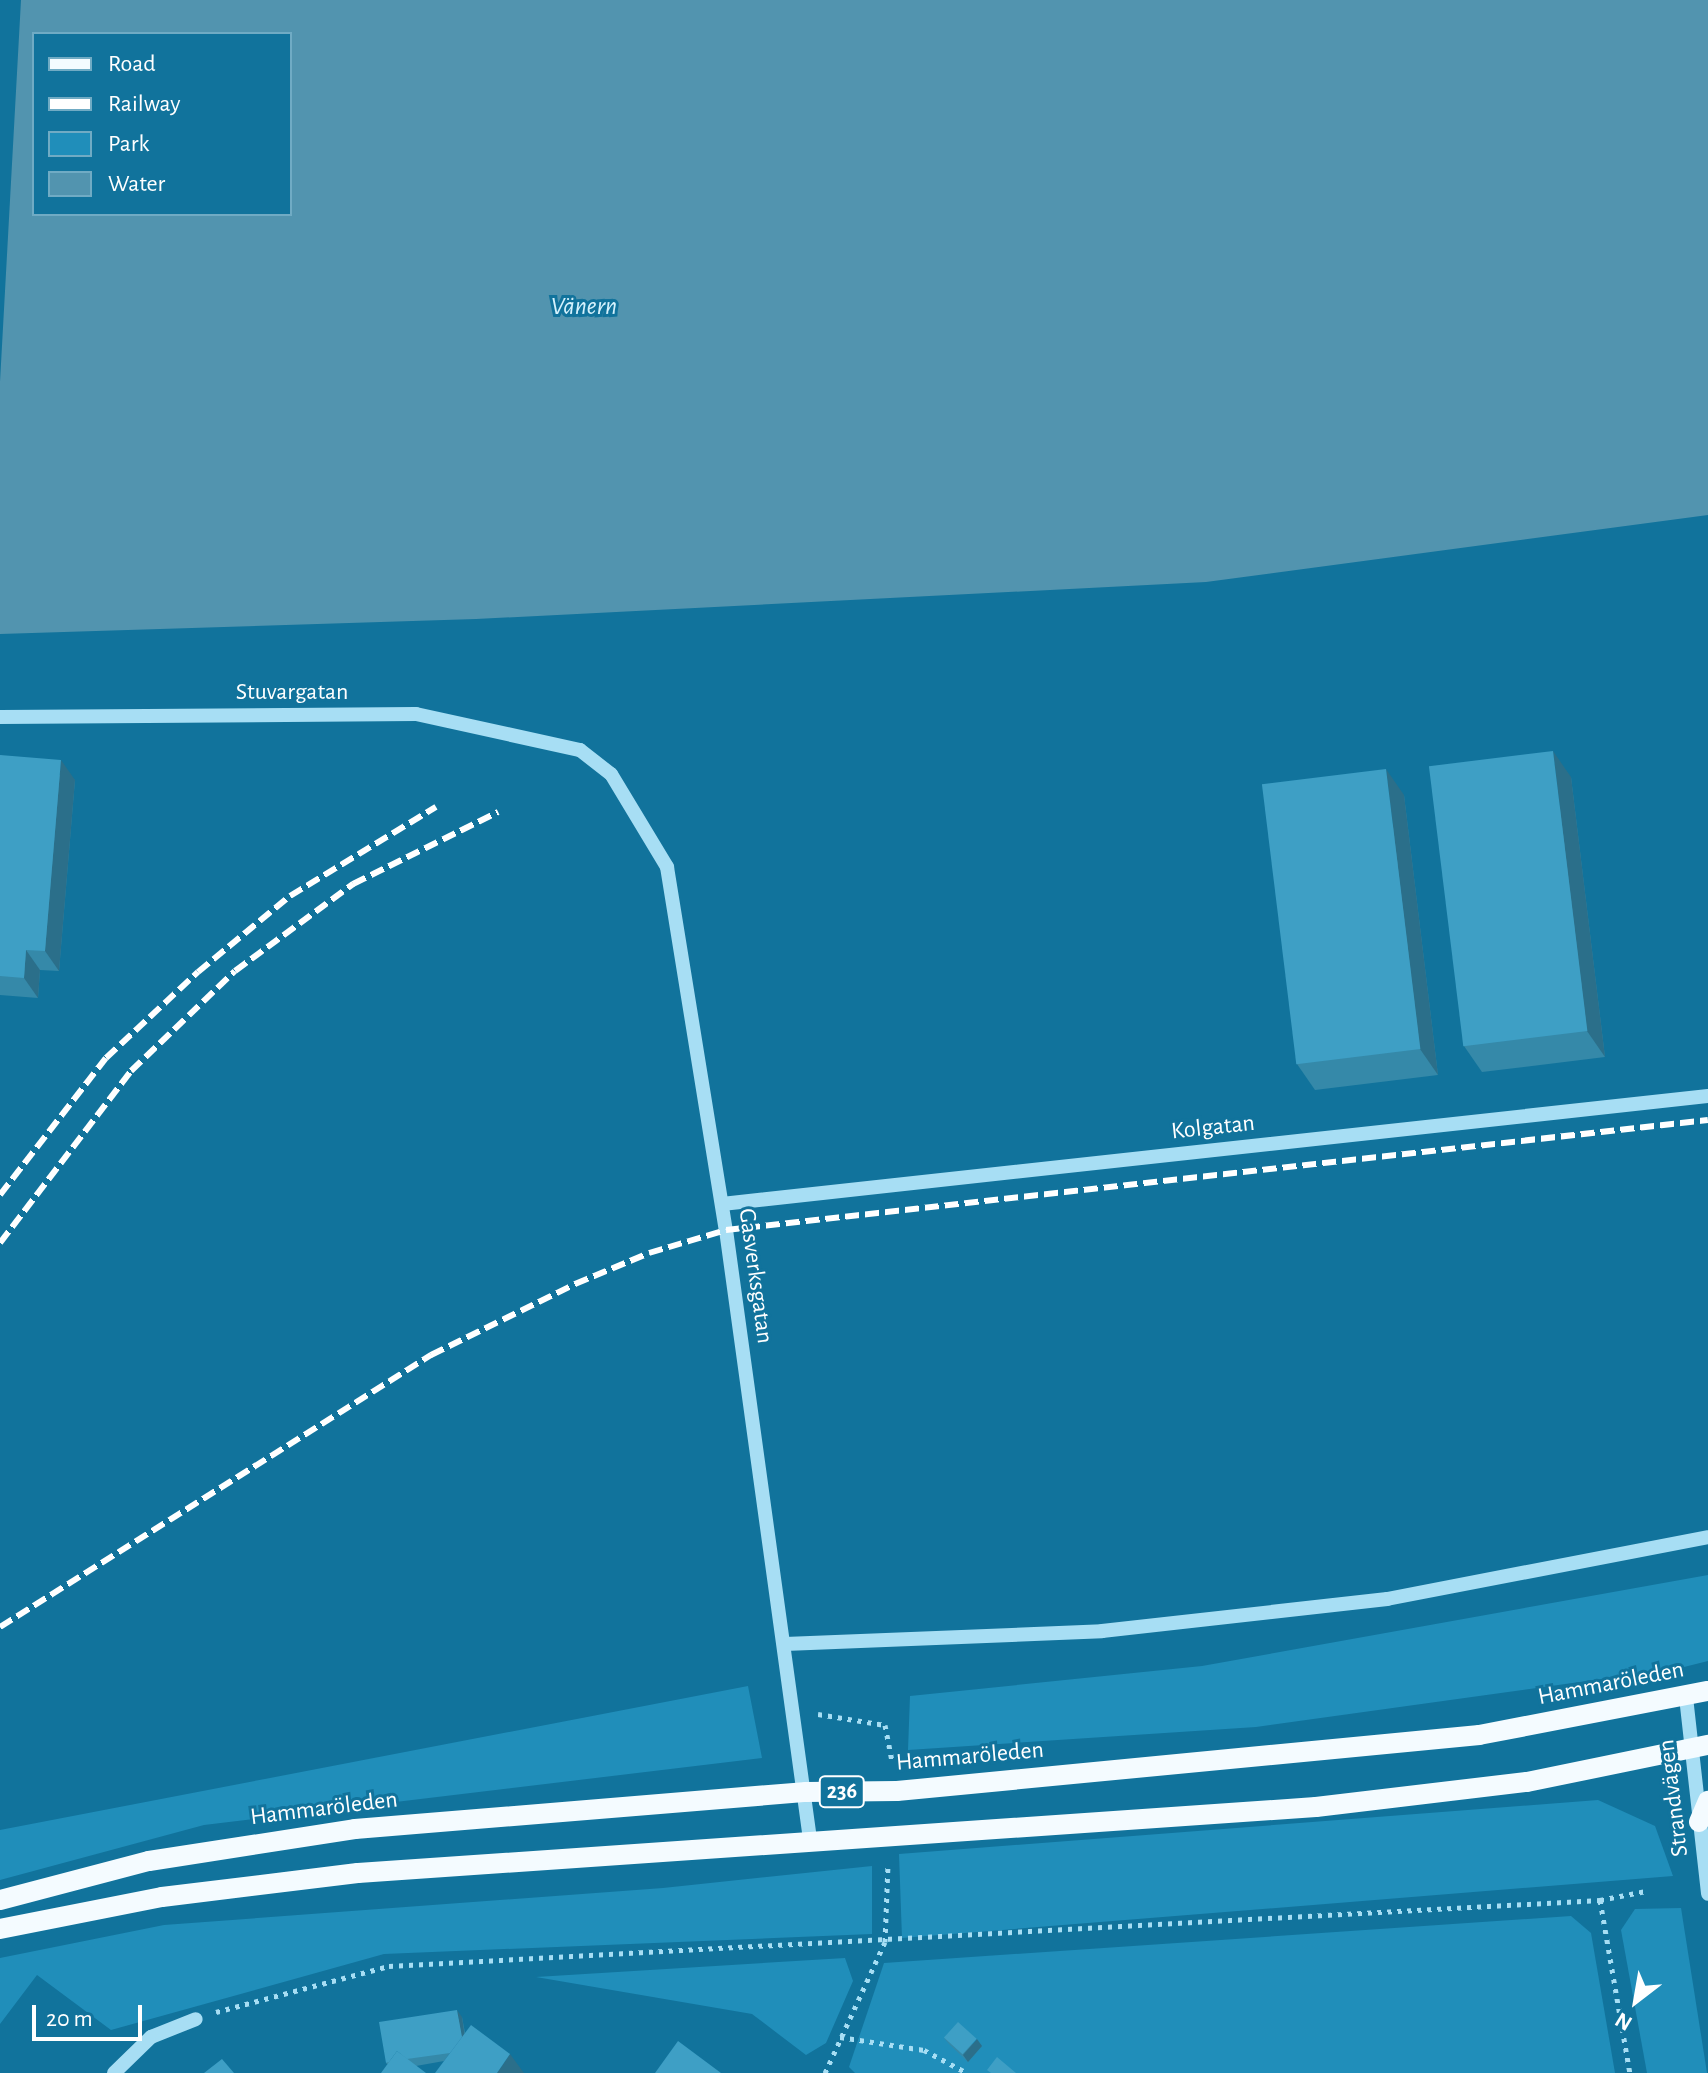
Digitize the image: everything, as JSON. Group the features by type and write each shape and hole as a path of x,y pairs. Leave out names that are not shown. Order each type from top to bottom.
{"main road":[{"name":"Hammaröleden","path":"0,1900 149,1861 355,1829 806,1792 897,1791 1479,1735 1708,1691"},
{"name":"236","path":"0,1929 162,1897 358,1873 810,1839 1316,1807 1527,1782 1699,1748"},
{"path":"1699,1822 1708,1801"}],"street":[{"name":"Stuvargatan","path":"0,717 416,714 580,750"},
{"name":"Gasverksgatan","path":"580,750 611,774 667,867 722,1204 806,1792 810,1839"},
{"name":"Kolgatan","path":"722,1204 1708,1096"},
{"path":"785,1644 1102,1631 1387,1599 1708,1537"},
{"name":"Strandvägen","path":"1686,1697 1699,1748 1699,1822 1708,1894"},
{"path":"114,2073 151,2037 196,2019"}],"path":[{"path":"196,2019 243,2001 389,1966 885,1942 1600,1900 1646,1891"},
{"path":"1600,1900 1630,2073"},
{"path":"825,2073 885,1942"},
{"path":"840,2037 924,2050 967,2073"}],"green space":[{"path":"1708,1575 1708,1661 1680,1668 1256,1727 908,1750 910,1696 1202,1666"},
{"path":"748,1686 762,1758 204,1825 0,1880 0,1830"},
{"path":"1598,1800 1655,1826 1673,1876 902,1938 899,1854"},
{"path":"872,1866 872,1934 384,1954 111,2030 37,1975 0,2024 0,1958 164,1925 663,1888"},
{"path":"1681,1908 1707,2073 1647,2073 1621,1930 1635,1909"},
{"path":"1571,1916 1591,1933 1615,2073 855,2073 849,2067 884,1963"},
{"path":"845,1958 853,1981 826,2043 806,2055 752,2014 536,1977"}],"water":[{"name":"Vänern","path":"21,0 1708,0 1708,515 1206,582 476,619 0,634 0,382"}],"building":[{"path":"1553,751 1587,1031 1463,1046 1429,766"},
{"path":"0,755 61,760 45,951 26,950 24,978 0,976"},
{"path":"1386,769 1420,1049 1296,1064 1262,784"},
{"path":"457,2010 462,2037 450,2053 407,2059 397,2051 386,2063 379,2022"},
{"path":"958,2022 977,2039 963,2054 944,2038"},
{"path":"471,2025 510,2054 497,2073 435,2073"},
{"path":"678,2041 721,2073 655,2073"},
{"path":"397,2051 426,2073 381,2073"},
{"path":"997,2057 1016,2073 991,2073 987,2070"},
{"path":"222,2059 234,2073 204,2073"}],"railway":[{"path":"0,1195 106,1058 198,972 290,896 436,807"},
{"path":"0,1243 131,1071 235,971 353,884 498,812"},
{"path":"0,1627 431,1355 575,1284 649,1253 726,1230 1708,1120"}]}
